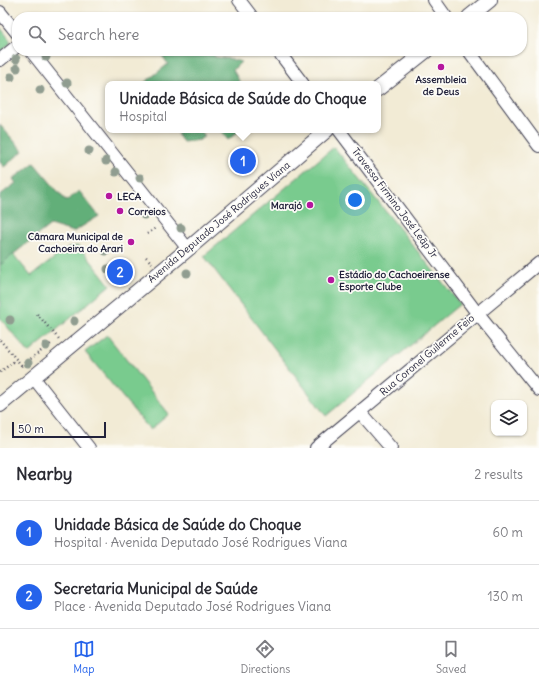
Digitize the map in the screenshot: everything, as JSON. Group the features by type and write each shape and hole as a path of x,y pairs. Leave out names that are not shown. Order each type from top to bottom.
{"street":[{"path":"239,0 248,12"},
{"path":"434,0 442,12"},
{"path":"475,12 490,0"},
{"path":"0,12 12,27"},
{"path":"0,60 12,50"},
{"path":"35,56 188,249"},
{"path":"282,56 301,81"},
{"path":"381,87 420,56"},
{"path":"473,56 539,146"},
{"name":"Avenida Deputado José Rodrigues Viana","path":"0,405 188,249 323,133"},
{"name":"Travessa Firmino José Leãp Jr","path":"341,133 477,313 539,390"},
{"name":"Rua Coronel Guilerme Feio","path":"316,448 539,263"},
{"path":"34,377 89,448"},
{"path":"360,412 391,448"}],"path":[{"path":"147,234 158,226"},
{"path":"146,257 152,264"},
{"path":"124,277 129,283"},
{"path":"22,366 59,340 37,314"},
{"path":"0,340 16,360 34,377"},
{"path":"0,372 16,360"}],"green space":[{"path":"0,27 10,40 10,44 0,53"},
{"path":"162,56 214,56 231,59 241,62 233,70 239,81 147,81 168,64"},
{"path":"0,125 23,151 4,167 0,162"},
{"path":"203,133 205,135 200,140 183,142 177,134"},
{"path":"222,133 236,133 228,140"},
{"name":"Estádio do Cachoeirense Esporte Clube","path":"334,147 460,304 326,416 204,256"},
{"path":"34,163 66,201 79,191 99,216 73,232 50,225 0,265 0,195 16,183 13,179"},
{"path":"79,246 110,285 29,353 0,318 0,265 13,254 31,276 69,247"},
{"path":"107,335 169,414 150,430 85,352"}],"place":[{"name":"Assembleia de Deus","path":"441,67"},
{"name":"Unidade Básica de Saúde do Choque","path":"243,161"},
{"name":"LECA","path":"109,196"},
{"name":"Marajó","path":"310,205"},
{"name":"Correios","path":"120,211"},
{"name":"Câmara Municipal de Cachoeira do Arari","path":"131,242"},
{"name":"Secretaria Municipal de Saúde","path":"120,272"},
{"name":"Estádio do Cachoeirense Esporte Clube","path":"331,280"}]}
